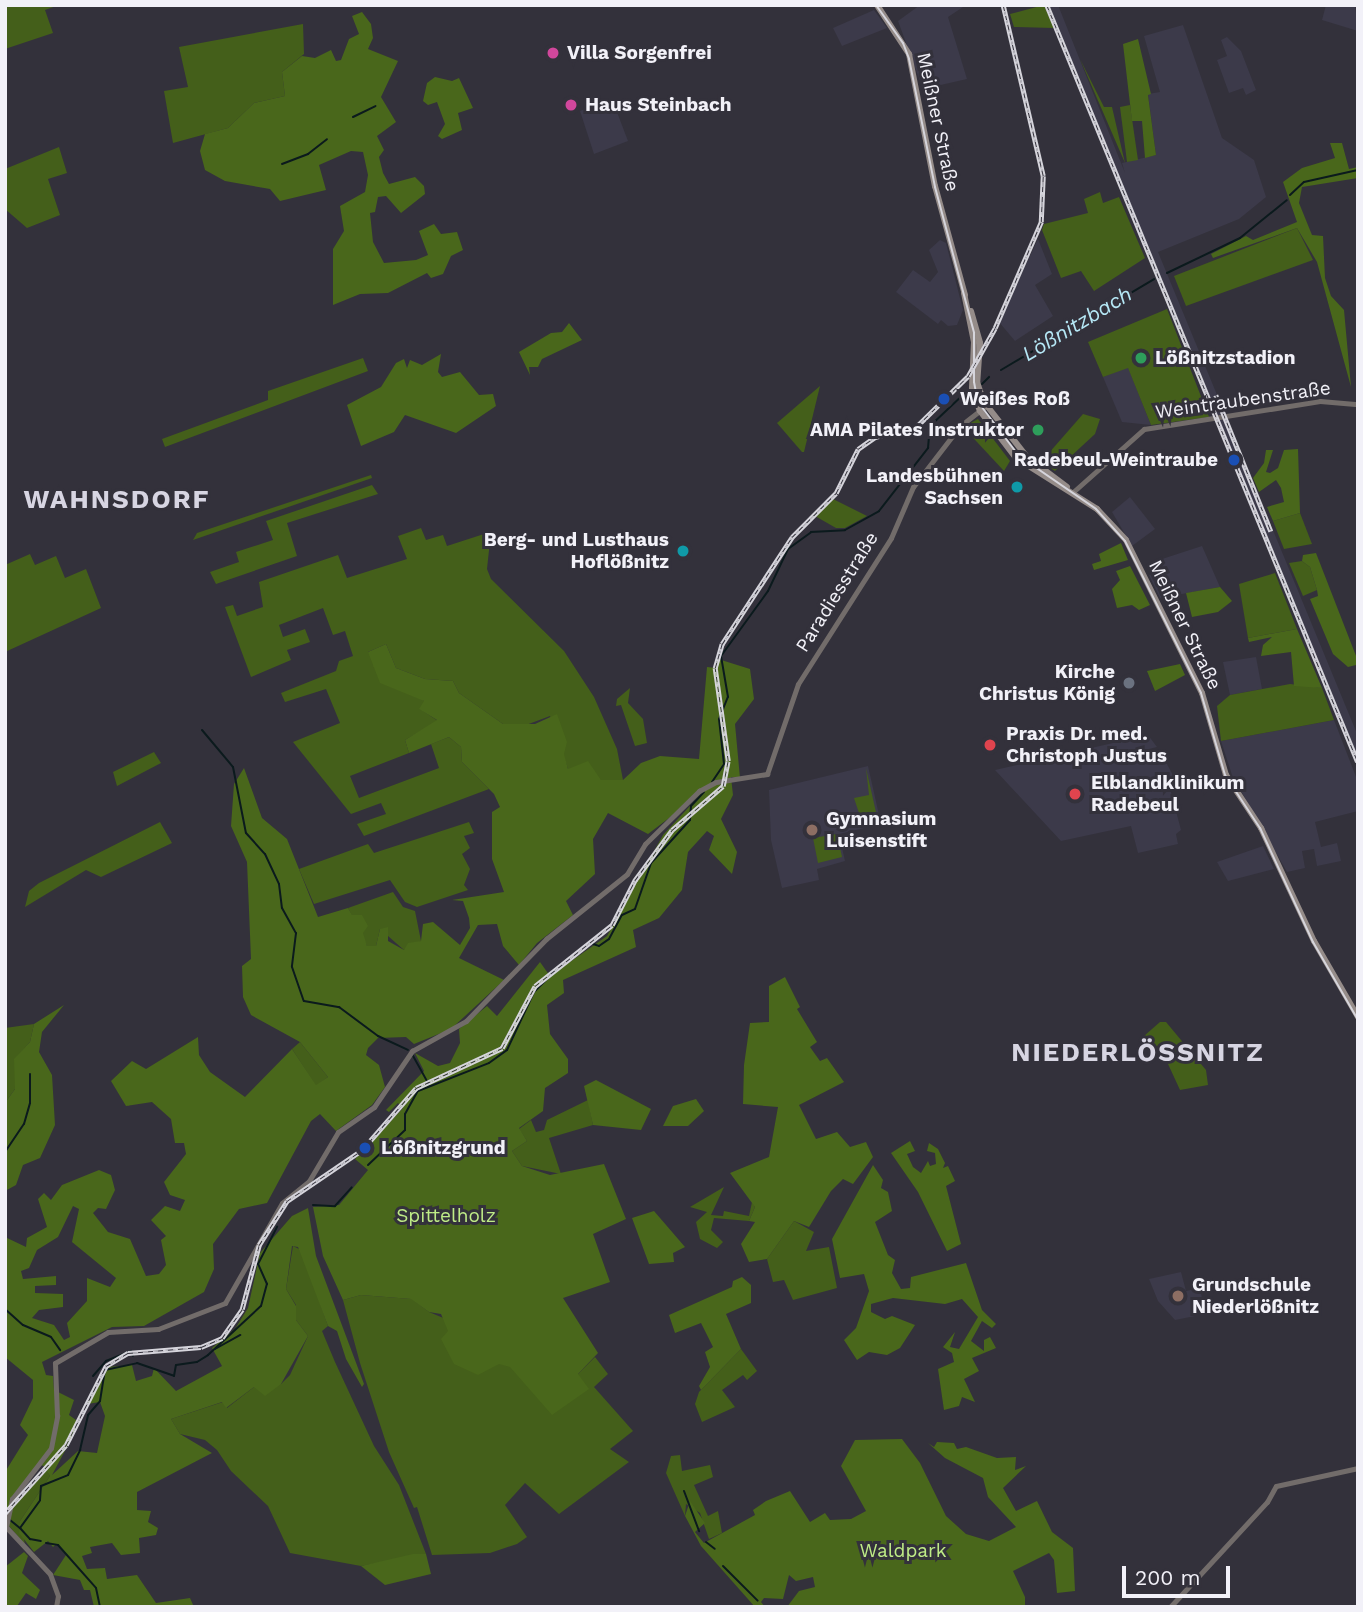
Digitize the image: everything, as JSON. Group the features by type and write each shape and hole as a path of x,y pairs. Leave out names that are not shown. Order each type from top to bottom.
{"main road":[{"name":"Meißner Straße","path":"877,5 909,54 935,186 964,293 974,342 972,388 983,408 1027,457 1108,518 1126,540 1199,685 1222,767 1261,828 1314,941 1358,1017"}],"street":[{"name":"Weintraubenstraße","path":"1071,491 1144,429 1320,401 1358,404"},
{"name":"Paradiesstraße","path":"6,1518 12,1499 51,1448 57,1416 55,1363 108,1332 158,1329 225,1303 282,1203 309,1181 338,1132 373,1107 410,1052 466,1021 546,939 627,874 651,837 706,785 763,778 779,747 797,687 891,538 913,487 960,426 983,408"},
{"path":"1170,1607 1266,1502 1276,1486 1358,1468"},
{"path":"6,1518 6,1527 50,1574 58,1596 56,1607"}],"shaded area":[{"path":"920,5 966,5 948,17 967,79 923,89 898,21"},
{"path":"1044,5 1058,5 1125,173 1122,163 1156,155 1148,94 1160,92 1144,36 1183,25 1222,138 1254,160 1266,197 1239,219 1158,252 1358,736 1358,767"},
{"path":"1326,5 1355,5 1358,31 1322,20"},
{"path":"874,10 887,28 842,46 833,28"},
{"path":"1227,37 1241,51 1256,90 1246,95 1243,88 1229,93 1217,60 1227,56 1221,40"},
{"path":"612,99 628,141 594,154 580,111"},
{"path":"1038,239 1052,274 1035,285 1053,316 1015,341 999,322"},
{"path":"940,240 946,243 963,310 957,325 948,326 941,320 938,324 896,292 913,270 930,282 938,272 929,250"},
{"path":"1128,367 1151,425 1122,422 1103,377"},
{"path":"1130,497 1155,529 1132,546 1112,512"},
{"path":"1202,546 1220,587 1160,598 1149,575 1162,571 1159,560"},
{"path":"1256,657 1262,689 1230,695 1223,662"},
{"path":"1334,720 1358,782 1358,811 1315,822 1321,847 1337,843 1341,861 1317,866 1314,849 1302,851 1305,868 1287,872 1232,775 1221,741"},
{"name":"Elblandklinikum Radebeul","path":"1148,735 1157,747 1141,751 1142,760 1162,755 1180,788 1171,792 1181,830 1176,834 1178,844 1138,853 1131,826 1061,841 995,770"},
{"name":"Gymnasium Luisenstift","path":"868,766 881,824 839,834 845,861 817,869 819,880 782,888 771,840 769,790"},
{"path":"1263,846 1274,869 1228,881 1217,862"},
{"name":"Grundschule Niederlößnitz","path":"1181,1272 1186,1291 1200,1288 1205,1314 1175,1320 1158,1301 1149,1279"}],"green space":[{"path":"5,5 59,5 45,10 53,33 5,49"},
{"path":"1044,5 1054,28 1014,27 1010,14"},
{"path":"362,12 371,24 373,38 368,49 398,61 381,97 396,122 377,136 384,150 379,157 383,173 389,184 415,177 424,186 425,194 401,213 386,196 378,197 375,212 370,213 373,242 384,263 416,260 428,255 419,231 434,224 441,234 457,232 463,250 451,256 443,274 431,278 427,273 388,293 360,294 333,305 333,249 344,231 340,206 365,192 368,175 363,152 351,151 319,165 326,190 280,201 270,189 225,181 205,170 200,151 205,134 228,128 254,103 285,96 282,72 302,56 315,58 331,50 336,61 341,60 349,39 359,34 352,16"},
{"path":"303,24 304,54 282,72 285,96 254,103 228,128 173,143 164,91 188,87 179,47"},
{"path":"1138,39 1151,94 1148,95 1156,155 1145,158 1142,121 1132,121 1123,44"},
{"path":"1080,59 1104,107 1112,107 1125,163"},
{"path":"435,77 452,81 459,78 473,108 458,113 462,130 442,139 438,136 445,124 437,102 428,105 423,101 427,83"},
{"path":"1130,105 1138,160 1127,162 1120,107"},
{"path":"1330,143 1342,143 1349,169 1358,167 1358,178 1302,187 1299,203 1312,235 1323,236 1325,278 1331,296 1344,310 1351,387 1317,262 1297,228 1213,258 1211,254 1246,236 1253,240 1297,222 1283,182 1302,168 1335,158"},
{"path":"59,147 67,173 48,179 60,215 27,228 5,209 5,169"},
{"path":"1100,192 1103,203 1119,197 1145,258 1094,291 1081,271 1061,278 1042,230 1044,224 1088,213 1084,199"},
{"path":"1297,228 1313,260 1186,306 1174,276"},
{"name":"Lößnitzstadion","path":"1167,309 1209,417 1151,425 1128,368 1103,377 1088,342"},
{"path":"569,323 582,340 542,359 538,367 529,367 530,375 519,352 551,333 562,332"},
{"path":"441,354 438,372 442,377 460,372 479,395 493,394 496,406 456,433 405,415 394,432 361,446 347,405 381,387 396,363 404,359 407,368 410,360 422,365"},
{"path":"363,358 368,371 165,447 162,439 268,400 268,391"},
{"path":"820,386 804,452 802,452 777,423"},
{"path":"1083,414 1100,419 1095,434 1055,471 1041,462"},
{"path":"978,419 1010,461 1004,471 963,427"},
{"path":"1298,449 1300,513 1273,521 1267,507 1284,502 1281,488 1276,480 1259,492 1253,478 1264,463 1266,450 1273,450 1266,472 1270,473 1278,468 1284,450"},
{"path":"371,475 372,478 193,540 197,533"},
{"path":"372,485 378,494 287,523 297,556 216,584 210,572 239,562 236,552 273,540 266,521"},
{"path":"833,499 867,516 845,528 836,528 815,516"},
{"path":"1300,513 1312,544 1284,549 1273,521"},
{"path":"421,528 426,540 443,535 447,546 484,534 490,541 487,569 491,579 564,651 594,697 617,749 623,780 601,780 568,769 550,716 526,725 503,724 459,693 453,681 425,679 396,668 386,644 368,652 425,702 420,709 438,721 405,740 409,753 350,776 359,798 439,768 431,744 449,737 461,747 462,762 489,789 364,836 357,824 386,814 381,803 351,814 293,742 340,723 326,689 285,702 281,693 336,671 339,661 353,656 345,631 333,635 323,608 279,625 283,637 305,629 310,642 287,650 291,660 251,677 225,607 233,605 237,616 263,607 259,582 338,555 347,578 407,559 398,536"},
{"path":"1121,543 1128,560 1094,570 1092,564 1101,561 1099,554"},
{"path":"1316,553 1358,661 1356,665 1348,667 1333,654 1310,599 1318,596 1317,590 1310,567 1302,561 1303,555"},
{"path":"30,554 35,565 56,556 65,578 86,569 101,608 5,652 5,565"},
{"path":"1302,561 1310,567 1317,590 1303,596 1289,563"},
{"path":"1130,566 1150,605 1139,610 1132,605 1117,608 1112,589 1120,580 1116,571"},
{"path":"1275,573 1297,629 1248,638 1239,584"},
{"path":"1220,587 1232,601 1218,612 1192,617 1186,593"},
{"path":"1297,629 1322,688 1294,686 1291,652 1261,656 1263,645 1272,637 1249,642 1248,638"},
{"name":"Spittelholz","path":"386,644 396,668 425,679 453,681 459,693 503,724 535,724 557,714 567,742 564,754 568,769 588,761 601,780 623,780 641,763 660,756 699,759 707,667 716,668 718,659 750,669 754,699 735,724 740,778 731,777 733,795 721,819 737,852 732,874 709,850 714,836 707,831 688,852 682,890 659,918 633,930 636,947 563,980 564,993 547,1005 550,1034 568,1059 568,1073 545,1088 543,1111 519,1128 527,1141 512,1151 522,1166 550,1175 604,1164 626,1219 593,1234 610,1282 563,1298 598,1353 578,1374 589,1389 552,1415 510,1367 499,1364 478,1375 454,1364 441,1339 448,1331 441,1314 429,1312 411,1299 361,1295 343,1300 323,1256 313,1207 339,1205 368,1170 355,1159 403,1108 398,1103 389,1112 386,1110 424,1071 415,1053 438,1066 450,1063 460,1043 459,1029 487,1006 497,1016 540,962 550,976 607,936 663,835 702,793 648,834 608,813 593,839 595,874 566,901 573,915 537,943 519,965 503,946 497,924 478,925 459,958 504,980 451,1029 414,1044 406,1037 378,1038 368,1048 366,1055 379,1065 385,1087 372,1105 336,1131 320,1114 311,1121 267,1203 239,1209 213,1244 214,1269 204,1292 144,1326 112,1327 42,1362 46,1375 53,1376 54,1390 74,1400 69,1415 76,1420 74,1434 52,1475 78,1451 97,1453 105,1416 100,1402 87,1404 109,1367 132,1365 136,1381 152,1376 154,1368 176,1391 222,1366 212,1348 235,1329 248,1308 260,1253 292,1216 308,1208 316,1256 364,1384 362,1387 346,1359 337,1331 328,1326 298,1247 292,1246 286,1289 296,1306 296,1320 308,1336 281,1384 265,1396 254,1387 226,1408 222,1402 171,1419 180,1434 212,1453 137,1492 137,1510 151,1511 148,1522 158,1528 156,1535 139,1538 140,1553 121,1555 112,1543 90,1547 92,1553 82,1556 87,1569 105,1568 107,1579 137,1575 156,1603 190,1598 194,1607 94,1607 90,1590 84,1590 80,1580 53,1575 66,1555 56,1544 53,1547 48,1541 34,1552 19,1533 20,1521 50,1476 44,1466 37,1464 5,1514 5,1472 28,1435 20,1425 33,1398 33,1380 5,1357 5,1237 26,1247 27,1238 47,1227 38,1199 44,1193 51,1200 62,1185 99,1170 111,1175 115,1190 106,1209 98,1208 93,1213 108,1232 130,1239 146,1276 159,1274 166,1265 161,1240 166,1236 151,1220 165,1206 180,1211 185,1200 170,1195 164,1182 186,1154 184,1143 175,1143 171,1119 152,1102 126,1106 111,1081 132,1061 146,1069 198,1037 199,1055 210,1072 245,1097 292,1049 316,1085 328,1077 300,1042 251,1015 243,997 242,966 251,959 247,862 231,826 234,784 244,768 262,818 287,839 318,917 348,908 352,915 362,915 368,926 363,933 367,946 376,946 380,929 388,927 388,941 404,950 408,943 421,941 423,924 433,922 460,945 470,928 469,918 463,901 452,900 504,892 492,859 492,812 500,807 494,794 462,762 461,747 449,737 409,753 405,740 437,720 419,709 424,701 380,683 368,652","holes":["73,1206 79,1209 72,1242 116,1278 110,1287 87,1278 87,1301 67,1323 70,1337 64,1340 54,1325 32,1318 39,1310 63,1307 63,1294 35,1293 35,1286 56,1285 56,1276 23,1279 21,1271 29,1268 37,1250 58,1237"]},
{"path":"1180,664 1185,675 1155,691 1147,671"},
{"path":"1290,684 1322,688 1334,720 1221,741 1217,706 1230,695"},
{"path":"630,688 628,703 643,719 647,743 635,746 621,705 616,706 617,699"},
{"path":"154,752 161,763 117,786 113,772"},
{"path":"866,768 878,821 863,825 854,798 869,795"},
{"path":"160,822 172,843 101,877 86,870 25,907 29,891 39,883"},
{"path":"469,822 474,833 464,836 470,848 462,854 470,869 464,885 468,890 417,907 405,902 390,880 314,904 299,869 368,844 374,853"},
{"path":"837,834 842,857 818,863 813,838"},
{"path":"393,892 403,907 415,911 421,941 404,950 380,929 376,946 367,946 348,908"},
{"path":"785,977 800,1007 797,1009 817,1042 810,1047 820,1061 827,1058 844,1082 799,1105 816,1139 837,1132 850,1147 866,1142 873,1157 853,1184 843,1179 831,1191 809,1227 794,1221 767,1259 749,1262 741,1244 755,1222 749,1221 755,1207 730,1173 769,1157 778,1107 743,1104 744,1065 750,1023 769,1022 769,986"},
{"path":"64,1005 42,1032 39,1052 52,1075 55,1125 40,1158 23,1165 16,1185 5,1191 5,1103 15,1089 14,1059 30,1042 34,1024"},
{"path":"1160,1022 1166,1022 1206,1070 1208,1085 1180,1090 1168,1064 1144,1036"},
{"path":"34,1024 30,1042 15,1059 15,1089 5,1103 5,1028"},
{"path":"300,1042 328,1077 316,1086 292,1049"},
{"path":"596,1080 651,1109 641,1130 593,1125 584,1086"},
{"path":"696,1099 704,1111 688,1126 663,1126 673,1106"},
{"path":"588,1100 593,1125 549,1138 561,1174 522,1166 512,1151 527,1141 519,1129 531,1120 536,1132 544,1130 547,1120"},
{"path":"910,1141 915,1151 907,1154 913,1167 921,1173 928,1161 930,1166 936,1164 935,1153 927,1151 929,1143 938,1149 945,1163 943,1168 948,1166 955,1181 946,1186 961,1244 947,1251 918,1192 891,1153"},
{"path":"873,1165 883,1180 881,1188 888,1192 892,1211 875,1222 888,1255 895,1260 892,1273 901,1289 910,1288 911,1277 966,1263 982,1310 996,1324 992,1328 982,1321 971,1341 984,1351 984,1340 990,1337 996,1348 972,1358 979,1371 964,1379 975,1402 962,1397 959,1406 944,1410 938,1369 954,1362 952,1353 943,1347 955,1332 950,1347 959,1349 978,1317 962,1299 945,1304 893,1298 871,1304 871,1312 885,1319 892,1316 915,1325 900,1348 887,1355 869,1352 857,1360 844,1340 856,1328 869,1291 864,1274 840,1278 832,1239"},
{"path":"724,1187 711,1215 723,1216 724,1211 749,1216 752,1202 755,1207 749,1221 714,1218 711,1230 723,1242 717,1248 700,1239 696,1222 707,1212 690,1207"},
{"path":"654,1211 685,1247 673,1253 674,1262 649,1264 632,1218"},
{"path":"794,1221 814,1232 806,1251 829,1247 837,1288 793,1300 784,1280 773,1282 767,1259"},
{"path":"293,1246 299,1249 305,1261 328,1326 322,1331 335,1362 374,1446 399,1485 426,1554 361,1566 290,1553 268,1506 231,1471 217,1450 205,1440 180,1434 171,1419 223,1402 227,1408 254,1387 281,1384 290,1375 308,1336 296,1320 296,1305 286,1289"},
{"path":"742,1277 751,1285 751,1303 726,1314 741,1349 701,1390 699,1386 710,1367 705,1352 713,1347 701,1323 675,1333 669,1315 732,1287 733,1281"},
{"path":"361,1295 412,1299 429,1312 578,1374 595,1357 608,1374 594,1387 633,1431 610,1449 629,1462 559,1514 525,1483 505,1505 527,1537 517,1544 490,1553 432,1555 417,1507 414,1508 389,1452 360,1363 343,1300"},
{"path":"741,1349 757,1371 747,1380 743,1375 722,1390 735,1407 702,1422 695,1404 699,1392"},
{"name":"Waldpark","path":"902,1439 920,1463 946,1516 966,1534 989,1541 1016,1527 988,1497 983,1478 945,1458 928,1443 934,1447 937,1442 954,1443 957,1449 966,1447 997,1458 1016,1457 1015,1470 1026,1466 1003,1488 1016,1511 1037,1501 1052,1532 1073,1548 1075,1591 1057,1593 1054,1560 1049,1553 1013,1571 1025,1597 1025,1607 787,1607 799,1591 815,1587 813,1577 796,1581 789,1575 783,1599 764,1598 761,1602 765,1607 755,1607 701,1546 685,1516 690,1501 705,1523 695,1532 704,1543 755,1515 753,1510 766,1501 790,1491 810,1522 825,1513 830,1520 851,1519 866,1511 841,1466 855,1440"},
{"path":"680,1455 682,1471 710,1465 713,1477 694,1485 708,1516 718,1511 722,1533 709,1539 700,1513 686,1504 685,1516 666,1473 671,1456"},
{"path":"47,1470 50,1476 20,1521 25,1544 8,1525 11,1509"},
{"path":"24,1552 28,1556 22,1573 40,1590 36,1599 26,1593 17,1606 5,1607 5,1567"},
{"path":"413,1554 426,1554 431,1574 385,1585 361,1566"}],"waterway":[{"path":"353,117 376,106"},
{"path":"282,164 308,154 327,139"},
{"name":"Lößnitzbach","path":"1290,195 1304,182 1358,170"},
{"name":"Lößnitzbach","path":"1167,273 1240,238 1287,200"},
{"name":"Lößnitzbach","path":"1001,370 1154,279"},
{"name":"Lößnitzbach","path":"982,384 989,377"},
{"name":"Lößnitzbach","path":"712,782 724,764 719,719 728,697 721,656 768,591 788,549 811,532 845,530 879,511 928,448 930,426 967,391"},
{"path":"202,730 233,767 246,833 265,854 279,884 282,908 296,933 292,967 304,1001 339,1007 378,1036 408,1050"},
{"name":"Lößnitzbach","path":"593,944 599,946 609,939 622,915 635,909 651,863 690,820 691,806 704,792"},
{"name":"Lößnitzbach","path":"368,1165 405,1130 405,1114 418,1091 489,1063 507,1050 534,992 554,972"},
{"path":"412,1054 429,1085"},
{"path":"5,1152 24,1124 30,1103 30,1074"},
{"name":"Lößnitzbach","path":"313,1205 335,1206 352,1187"},
{"name":"Lößnitzbach","path":"10,1520 20,1528 40,1500 41,1486 68,1475 80,1450 88,1415 100,1401 105,1370 137,1363 174,1376 176,1365 197,1362 208,1355 261,1306 267,1284 258,1264 277,1227"},
{"path":"5,1309 23,1325 51,1337 60,1350"},
{"name":"Lößnitzbach","path":"215,1349 240,1335"},
{"path":"93,1376 106,1361 131,1351"},
{"path":"684,1491 699,1531"},
{"path":"20,1528 30,1539 41,1541"},
{"path":"706,1542 715,1549"},
{"path":"46,1543 58,1545 96,1588 100,1607"},
{"path":"723,1566 758,1601"}],"tram line":[{"path":"876,5 903,43 909,59 935,187 974,333 974,382 978,402 1019,456 1096,509 1125,541 1201,693 1225,775 1260,828 1313,942 1358,1020"}],"railway":[{"path":"5,1513 66,1445 106,1366 128,1353 201,1347 222,1338 242,1309 259,1245 287,1201 362,1150 416,1088 502,1048 535,986 612,925 635,880 672,830 723,786 728,761 715,668 722,644 792,537 836,493 858,449 875,437 917,426 968,376 995,328 1041,222 1043,176 1003,5"},
{"path":"1047,5 1358,762"},
{"path":"1216,395 1271,531"}],"place":[{"name":"Villa Sorgenfrei","path":"553,53"},
{"name":"Haus Steinbach","path":"571,105"},
{"name":"Lößnitzstadion","path":"1141,358"},
{"name":"Weißes Roß","path":"944,399"},
{"name":"AMA Pilates Instruktor","path":"1038,430"},
{"name":"Radebeul-Weintraube","path":"1234,460"},
{"name":"Landesbühnen Sachsen","path":"1017,487"},
{"name":"Berg- und Lusthaus Hoflößnitz","path":"683,551"},
{"name":"Kirche Christus König","path":"1129,683"},
{"name":"Praxis Dr. med. Christoph Justus","path":"990,745"},
{"name":"Elblandklinikum Radebeul","path":"1075,794"},
{"name":"Gymnasium Luisenstift","path":"812,830"},
{"name":"Lößnitzgrund","path":"365,1148"},
{"name":"Grundschule Niederlößnitz","path":"1178,1296"}],"district":[{"name":"WAHNSDORF","path":"117,500"},
{"name":"NIEDERLÖSSNITZ","path":"1138,1053"}]}
